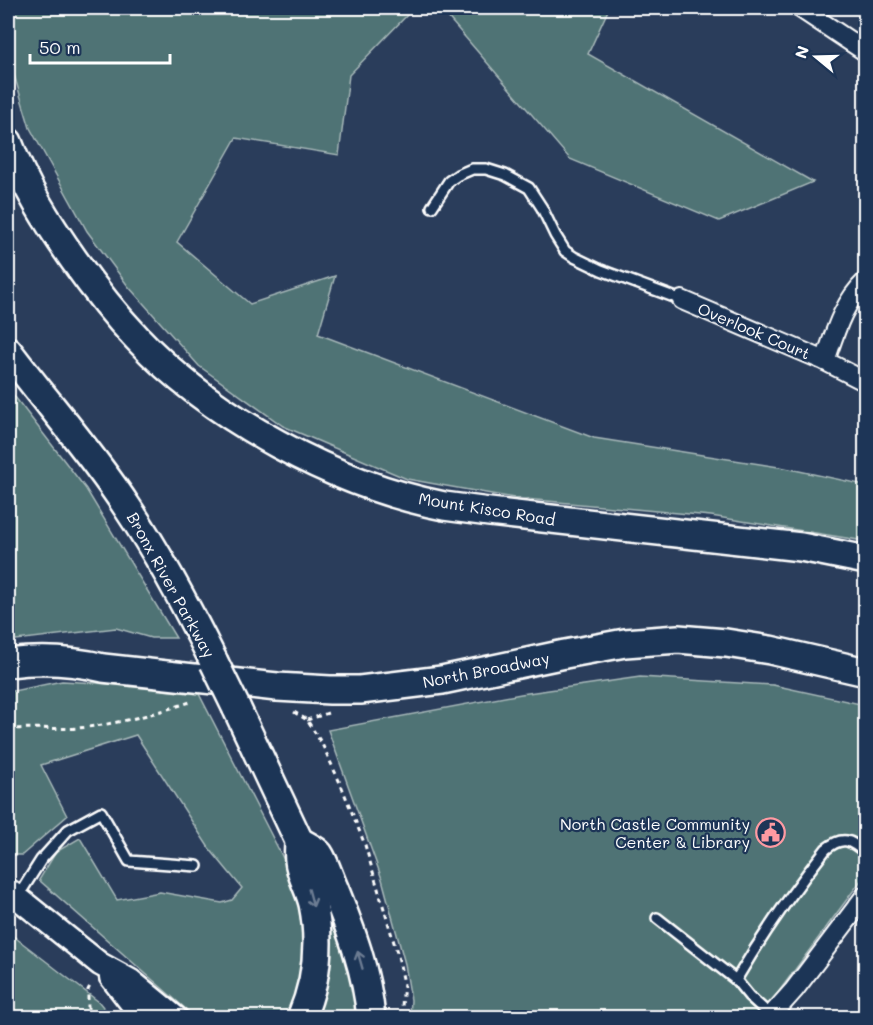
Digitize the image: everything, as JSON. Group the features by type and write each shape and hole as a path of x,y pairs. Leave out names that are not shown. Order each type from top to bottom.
{"main road":[{"name":"Mount Kisco Road","path":"8,142 18,169 50,226 89,282 136,338 211,402 257,432 295,452 355,479 443,506 801,547 866,560"},
{"name":"Bronx River Parkway","path":"8,351 127,507 182,599 236,707 299,842 299,862 313,905 317,939 313,982 301,1017"},
{"name":"North Broadway","path":"8,663 47,661 82,663 103,668 277,687 360,690 442,680 625,644 678,639 770,650 866,672"},
{"name":"North Broadway","path":"8,682 38,675 103,668"},
{"name":"Bronx River Parkway","path":"299,842 318,853 336,895 361,960 371,1017"}],"street":[{"path":"800,8 866,52"},
{"path":"825,361 850,298 866,281"},
{"name":"Overlook Court","path":"682,300 825,361 866,382"},
{"path":"12,894 100,964 131,981 176,1017"},
{"path":"770,1016 794,990 866,895"},
{"path":"100,964 143,1017"}],"lane":[{"path":"432,207 449,181 458,175 472,169 486,169 505,175 529,188 555,235 565,250 574,257 601,270 682,300"},
{"path":"12,894 68,830 101,812 129,861 197,866"},
{"path":"736,980 772,921 826,849 841,839 850,841 866,853"},
{"path":"657,918 736,980 770,1016"}],"path":[{"path":"88,1017 88,990 100,964"}],"green space":[{"path":"8,8 414,8 349,75 339,155 236,138 177,242 250,304 335,276 318,334 594,438 785,468 865,485 865,541 711,516 514,498 407,479 283,426 199,366 128,286 87,231 30,128 8,55"},
{"path":"440,8 609,8 588,54 813,182 719,221 570,159"},
{"path":"8,388 86,489 176,638 151,638 116,628 8,641"},
{"path":"640,677 773,685 865,705 865,875 760,1017 410,1017 411,1000 405,964 382,879 328,730 521,694"},
{"path":"62,681 199,694 296,886 304,918 307,944 298,994 287,1017 195,1017 39,880 56,852 80,838 117,900 160,892 222,903 232,900 242,888 209,848 136,735 41,765 67,816 22,855 14,855 8,851 8,692"},
{"path":"314,878 350,963 360,1017 309,1018"},
{"path":"8,932 99,1002 111,1017 8,1017"}],"place":[{"name":"North Castle Community Center & Library","path":"771,833"}]}
